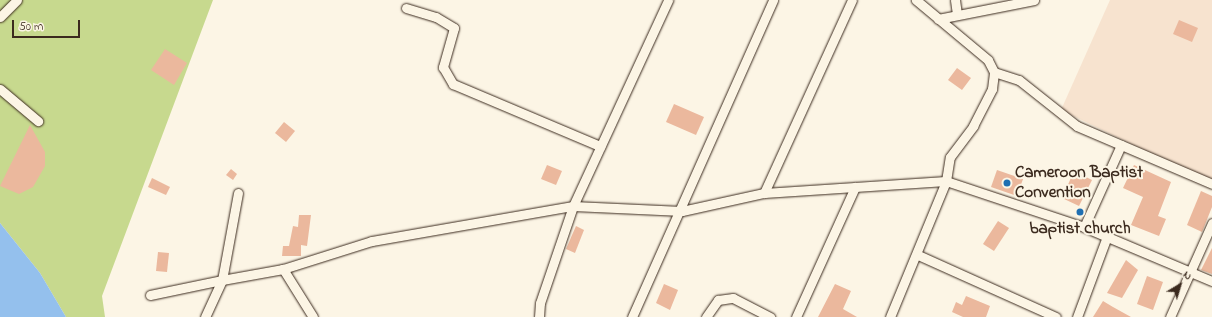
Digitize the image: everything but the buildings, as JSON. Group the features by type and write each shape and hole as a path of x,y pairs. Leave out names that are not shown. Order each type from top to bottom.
{"street":[{"path":"0,17 17,0"},
{"path":"540,317 540,303 573,206 668,0"},
{"path":"632,317 682,211 772,0"},
{"path":"764,193 852,0"},
{"path":"890,317 918,255 946,181 950,157 973,126 992,89 994,72 988,60 916,0"},
{"path":"954,0 957,16"},
{"path":"938,19 1034,0"},
{"path":"406,8 436,17 454,28 443,68 453,84 600,146"},
{"path":"994,72 1019,80 1077,126 1212,184"},
{"path":"0,90 38,121"},
{"path":"1084,227 1121,145"},
{"path":"150,294 283,269 372,241 573,206 682,211 764,193 946,181 1084,227 1106,238 1212,281"},
{"path":"796,317 855,187"},
{"path":"205,317 222,280 238,193"},
{"path":"1170,317 1212,223"},
{"path":"1077,317 1106,238"},
{"path":"918,255 1056,317"},
{"path":"283,269 313,317"},
{"path":"706,317 718,300 733,298 770,317"}],"shaded area":[{"path":"1110,0 1212,0 1212,183 1061,110"}],"green space":[{"path":"0,0 213,0 102,296 105,317 66,317 40,273 0,223"}],"water":[{"path":"0,223 40,273 66,317 0,317"}],"place":[{"name":"Cameroon Baptist Convention","path":"1007,183"},
{"name":"baptist church","path":"1080,212"}]}
